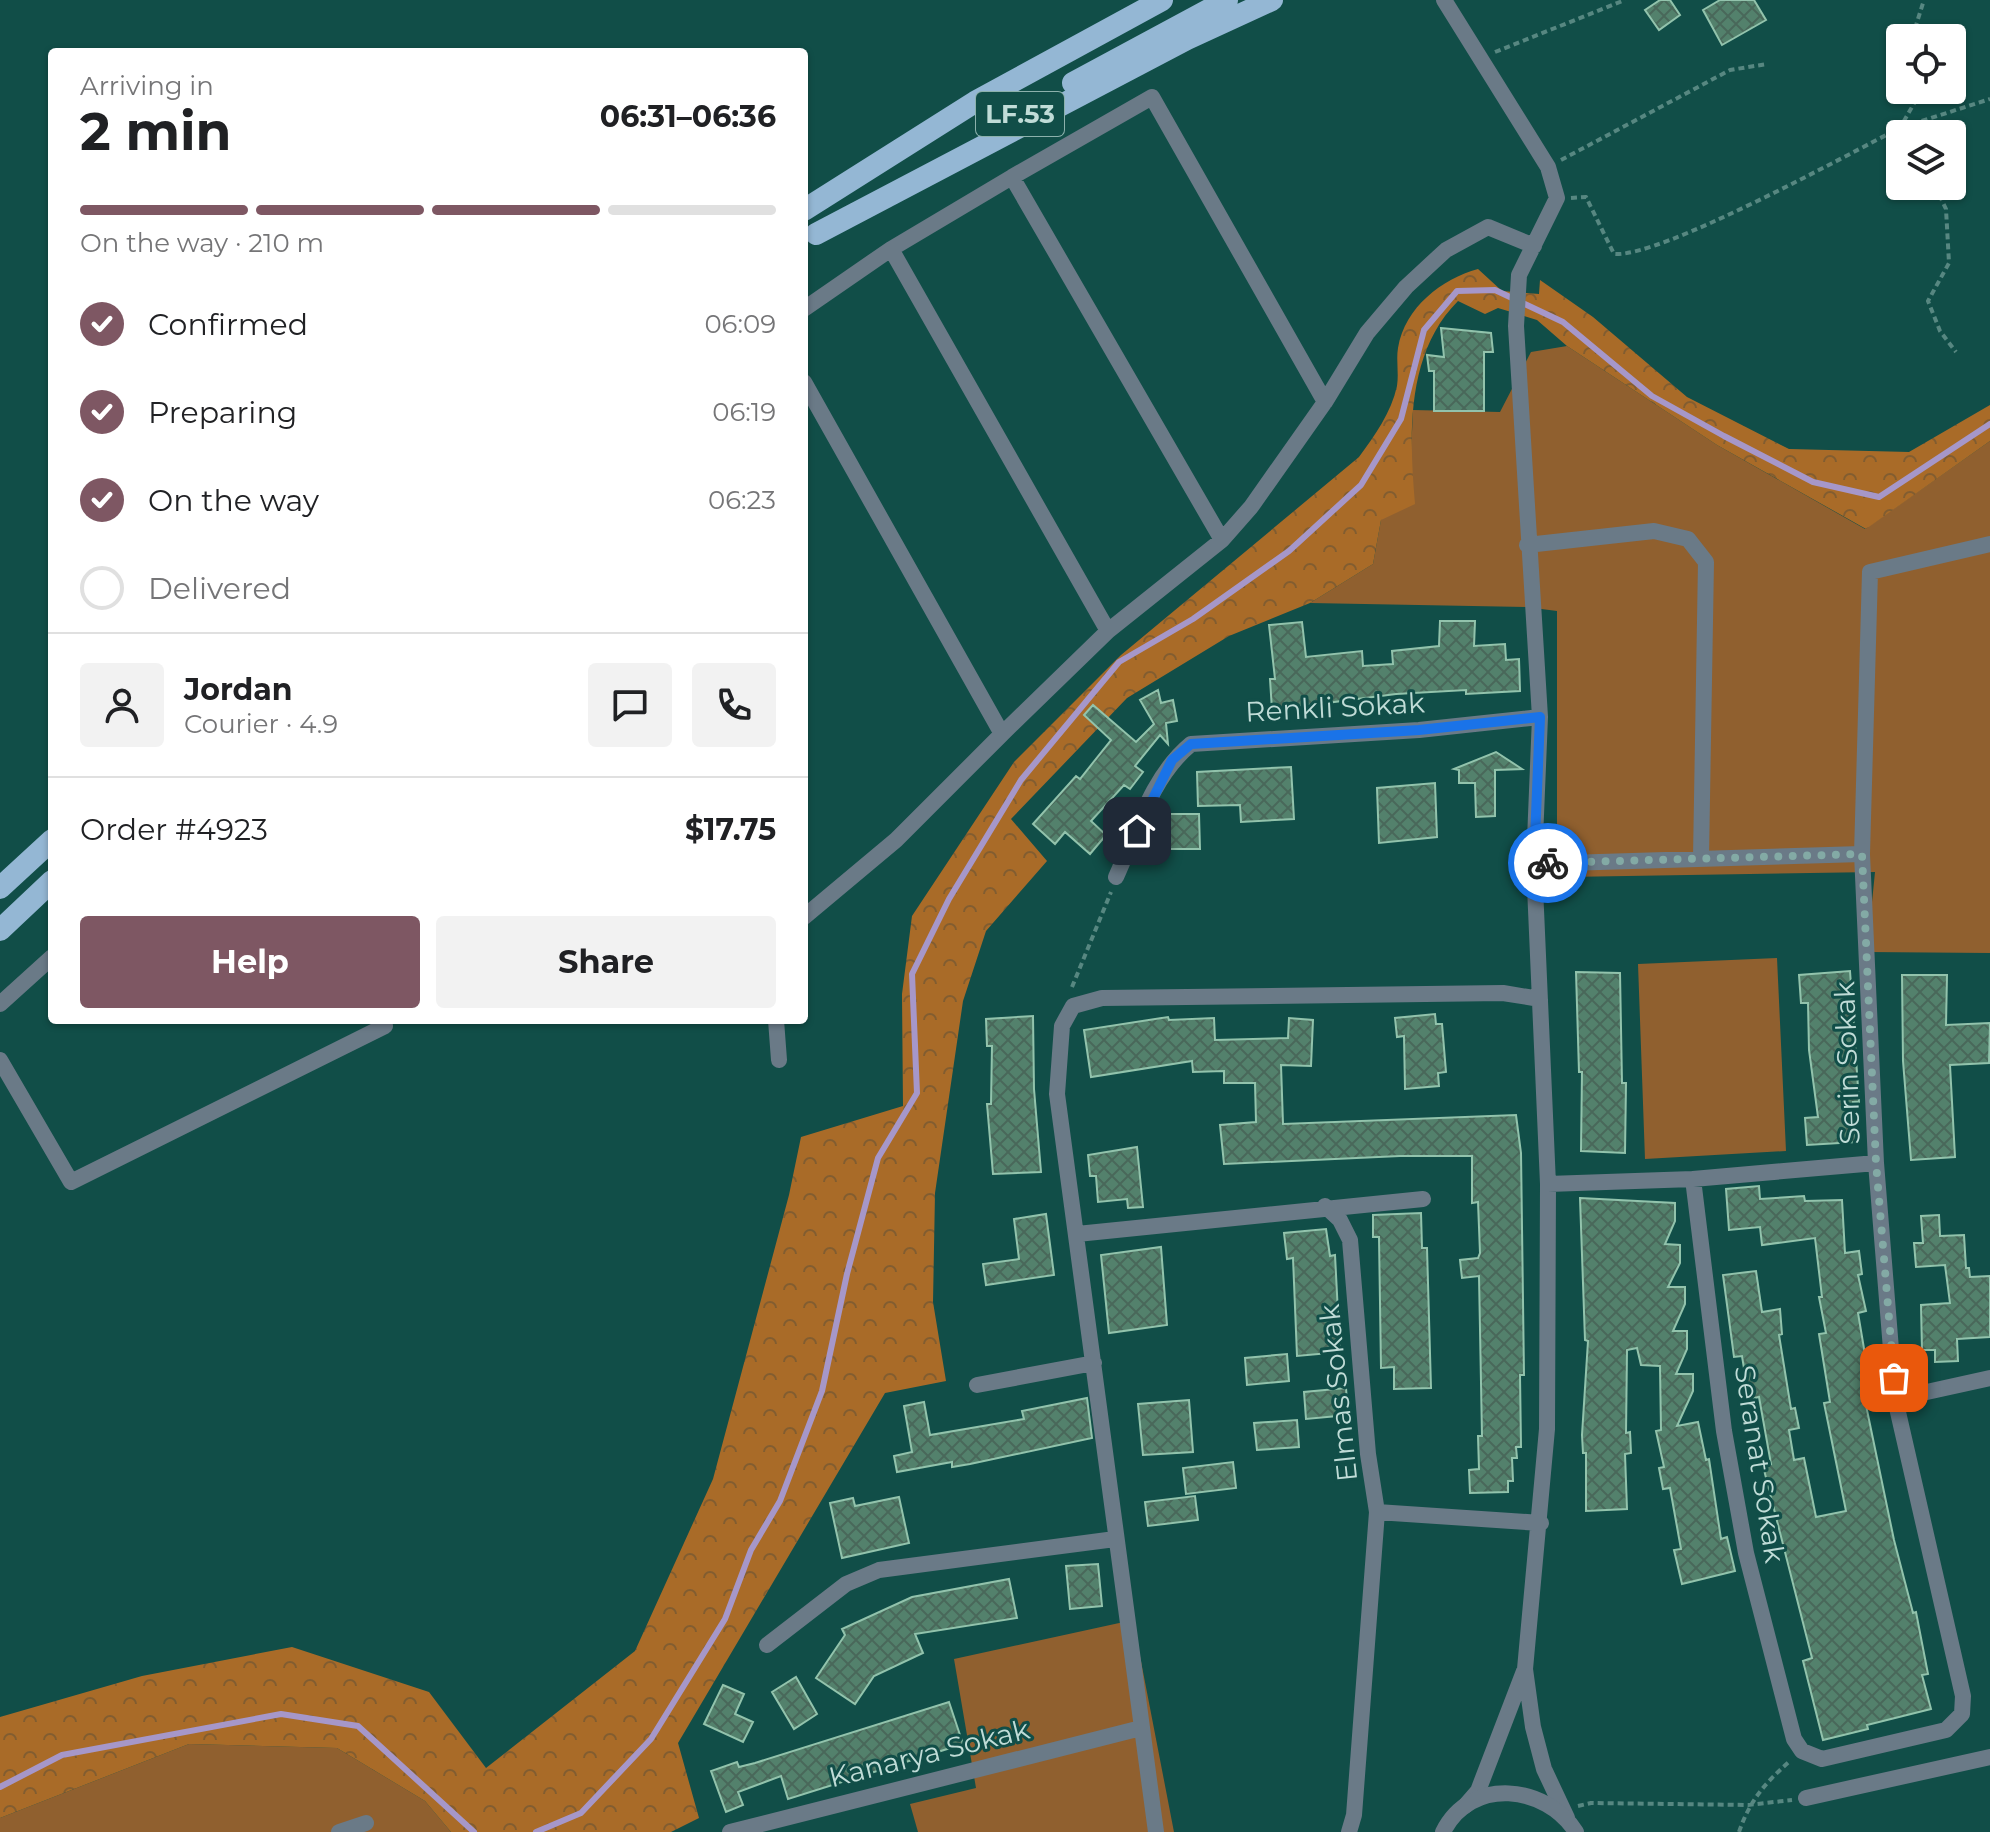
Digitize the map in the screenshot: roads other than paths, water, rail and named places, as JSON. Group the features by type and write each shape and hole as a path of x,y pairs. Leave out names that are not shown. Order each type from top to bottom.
{"highway":[{"name":"LF.53","path":"808,207 975,102 1162,0"},
{"name":"LF.53","path":"810,238 1122,54 1227,0"},
{"path":"810,238 1187,39 1272,0"},
{"path":"0,888 48,844"},
{"path":"0,930 48,885"}],"street":[{"path":"1444,0 1548,167 1557,198 1519,275 1516,326 1527,545 1540,717 1534,864 1548,1184 1547,1429 1541,1523 1525,1669 1533,1727 1544,1769 1568,1820"},
{"path":"808,306 891,249 1152,97 1325,402"},
{"path":"1012,177 1222,540"},
{"path":"808,914 896,840 1108,631 1222,540 1251,507 1325,402 1367,333 1406,287 1446,250 1488,227 1534,246"},
{"path":"891,249 1108,631"},
{"path":"808,389 1002,734"},
{"path":"1527,545 1654,531 1688,539 1706,562 1701,858"},
{"name":"Serin Sokak","path":"1802,1751 1822,1759 1946,1730 1962,1714 1963,1696 1895,1399 1876,1163 1862,854 1870,572 1990,544"},
{"name":"Renkli Sokak","path":"1116,877 1154,790 1172,760 1191,744 1419,730 1540,717"},
{"path":"1534,864 1862,854"},
{"path":"0,1004 48,961"},
{"path":"1156,1832 1057,1094 1062,1026 1073,1006 1102,998 1503,993 1540,999"},
{"path":"776,1024 779,1060"},
{"path":"0,1060 71,1182 385,1026"},
{"path":"1548,1184 1693,1179 1876,1163"},
{"name":"Seranat Sokak","path":"1693,1179 1724,1431 1746,1553 1794,1739 1802,1751"},
{"path":"1077,1234 1325,1206 1423,1199"},
{"name":"Elmas Sokak","path":"1325,1206 1340,1220 1350,1240 1368,1454 1377,1512 1354,1815 1349,1832"},
{"path":"977,1385 1094,1363"},
{"path":"1895,1399 1990,1378"},
{"path":"1377,1512 1541,1523"},
{"path":"767,1645 846,1584 879,1570 1115,1539"},
{"path":"1441,1829 1478,1791 1525,1669"},
{"name":"Kanarya Sokak","path":"730,1832 1141,1728"},
{"path":"1806,1798 1990,1757"},
{"path":"1463,1808 1483,1797 1506,1792 1529,1794 1550,1803 1568,1820"},
{"path":"339,1832 366,1823"}],"waterway":[{"path":"536,1832 581,1813 651,1739 725,1619 751,1550 780,1501 822,1391 847,1274 878,1158 917,1093 912,974 949,899 1021,780 1119,662 1193,619 1289,551 1361,485 1401,419 1424,330 1457,291 1495,290 1563,322 1652,396 1813,482 1879,497 1990,424"},
{"path":"0,1787 62,1755 281,1714 358,1726 474,1832"}]}
